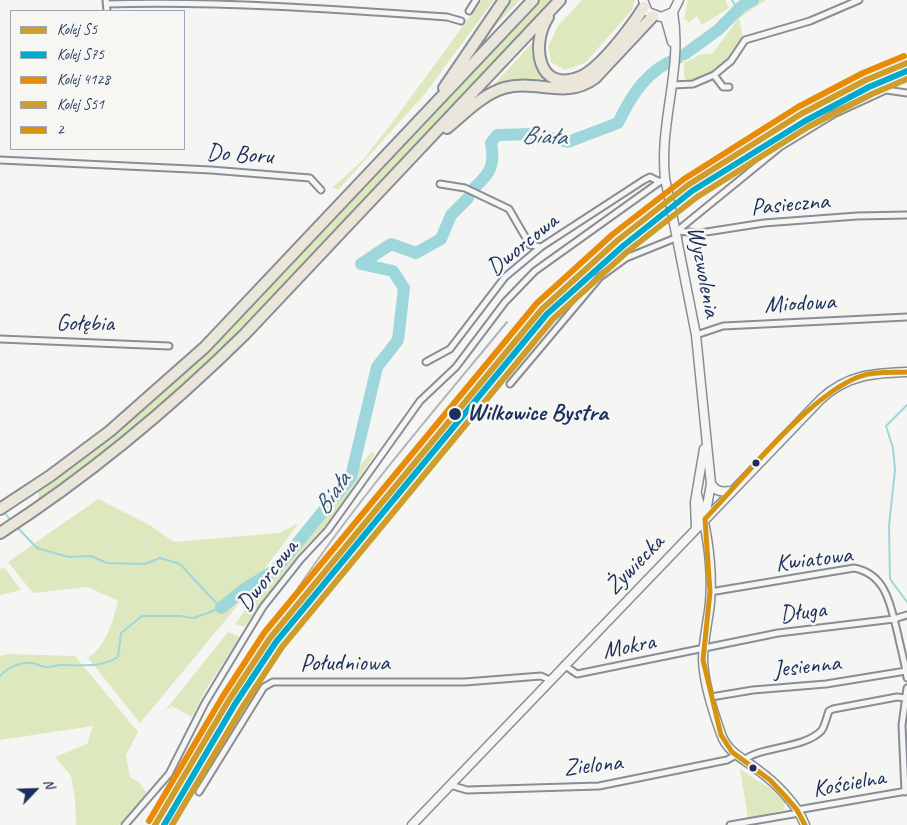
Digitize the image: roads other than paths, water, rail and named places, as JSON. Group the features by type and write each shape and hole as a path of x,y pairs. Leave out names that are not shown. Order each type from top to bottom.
{"highway":[{"path":"424,116 504,0"},
{"path":"0,509 28,491 110,431 185,365 236,315 533,0"},
{"path":"560,0 544,23 539,38 538,57 542,66 551,76 568,80 582,76 598,64 644,4"},
{"path":"0,533 38,508 122,446 206,373 560,0"},
{"path":"420,148 491,93 504,88 527,85 566,89 584,86 595,78 654,16"}],"street":[{"path":"469,11 476,0"},
{"path":"644,4 654,16 665,17 673,12 679,0"},
{"path":"677,85 701,82 714,75 731,61 745,40 810,21 859,0"},
{"path":"106,2 162,2 337,9 449,18 461,21"},
{"name":"Wyzwolenia","path":"673,12 676,35 674,51"},
{"name":"Wyzwolenia","path":"665,17 674,51 677,85 664,137 663,180 677,234 696,335 711,484 705,519 710,592 703,647 704,671 723,740 736,755 770,780 798,812 804,825"},
{"path":"714,75 723,87 729,87"},
{"path":"510,384 600,277 626,258 677,234 780,147 826,118 866,97 886,90 907,93"},
{"name":"Do Boru","path":"0,160 250,172 310,178 321,190"},
{"name":"Dworcowa","path":"426,362 450,349 505,276 541,247 644,180 650,177 663,180"},
{"name":"Dworcowa","path":"125,825 169,774 205,703 263,608 301,558 328,530 420,401 456,367 493,316 535,272 663,180"},
{"path":"440,184 465,188 509,209 530,244 541,247"},
{"name":"Pasieczna","path":"677,234 700,233 764,223 857,216 907,215"},
{"name":"Miodowa","path":"696,335 723,326 907,317"},
{"name":"Gołębia","path":"0,339 169,346"},
{"name":"Żywiecka","path":"412,825 798,421 838,386 864,374 907,372"},
{"name":"Wyzwolenia","path":"696,528 697,494 706,437"},
{"path":"711,484 721,492 731,491"},
{"name":"Wyzwolenia","path":"697,494 705,519"},
{"name":"Kwiatowa","path":"710,592 854,568 865,570 882,586 894,619 907,674"},
{"name":"Długa","path":"703,647 778,633 894,619 907,615"},
{"name":"Mokra","path":"564,665 577,674 687,654 703,647"},
{"name":"Jesienna","path":"711,697 753,690 826,684 907,674"},
{"name":"Południowa","path":"199,792 264,687 273,682 465,682 541,676 550,680"},
{"path":"906,792 902,725 907,688"},
{"path":"744,760 757,753 785,748 813,735 822,729 829,711 833,709 897,697 906,698"},
{"name":"Zielona","path":"450,785 467,790 599,786 728,760 736,755"},
{"name":"Kościelna","path":"730,825 906,792"}],"waterway":[{"path":"732,0 738,10"},
{"name":"Biała","path":"685,54 718,30 742,6 753,0"},
{"name":"Biała","path":"475,187 491,168 491,143 497,135 534,134 568,142 618,123 629,102 649,76 667,63 678,58"},
{"name":"Biała","path":"221,608 243,590 276,569 351,477 377,367 398,340 404,288 393,271 361,264 391,244 416,253 441,239 451,215 468,198"},
{"path":"907,405 886,426 893,448 895,470 889,526 890,579 907,602"},
{"path":"4,512 12,522"},
{"name":"Biała","path":"0,676 10,668 23,663 33,663 46,667 105,663 118,657 121,633 142,616 194,618 221,608 180,564 160,558 145,564 107,563 91,556 68,557 37,548 17,527"}],"railway":[{"path":"743,143 813,99"},
{"path":"282,612 362,500 507,322"}],"rail line":[{"name":"4128","path":"149,821 223,696 264,633 537,303 613,234 684,179 798,107 863,73 904,56"},
{"name":"S5","path":"155,825 229,700 270,638 542,309 618,240 688,185 801,114 866,80 907,63"},
{"name":"S75","path":"164,825 235,704 276,642 547,314 623,246 692,191 805,121 869,87 907,71"},
{"name":"S51","path":"172,825 242,708 282,647 553,319 628,251 697,197 808,127 872,94 907,79"}],"place":[{"name":"Wilkowice Bystra","path":"455,414"}]}
